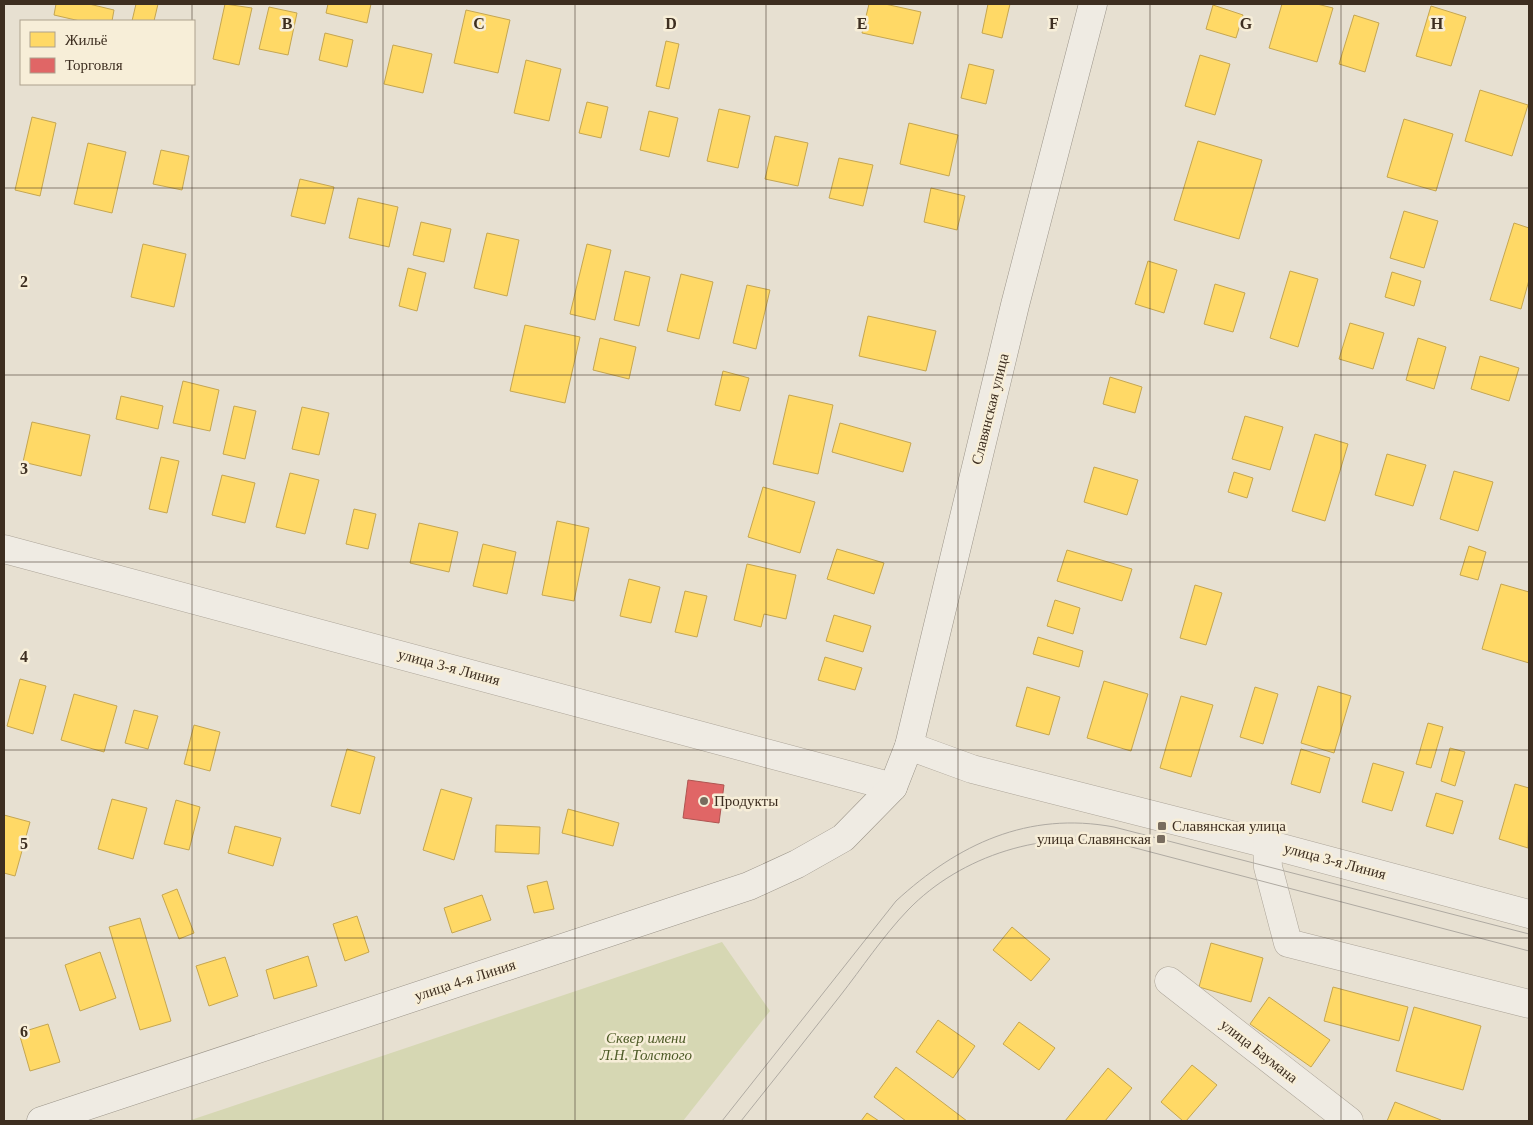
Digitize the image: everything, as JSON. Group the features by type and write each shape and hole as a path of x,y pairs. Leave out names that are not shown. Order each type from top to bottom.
{"street":[{"name":"Славянская улица","path":"874,808 893,787 909,746 1013,315 1093,4"},
{"name":"улица 3-я Линия","path":"4,548 893,787"},
{"name":"улица 3-я Линия","path":"909,746 972,768 1268,844 1529,914"},
{"name":"улица 4-я Линия","path":"41,1121 749,886 843,838 874,808"},
{"path":"1268,844 1268,867 1288,943 1529,1004"},
{"name":"улица Баумана","path":"1169,981 1349,1121"}],"green space":[{"name":"Сквер имени Л.Н. Толстого","path":"722,942 770,1011 683,1121 188,1121"}],"building: Жильё":[{"path":"56,4 89,4 114,10 112,20 76,20 54,15"},
{"path":"136,4 158,4 154,20 132,20"},
{"path":"225,4 252,8 239,65 213,59"},
{"path":"328,4 371,4 367,23 326,13"},
{"path":"869,4 885,4 921,12 913,44 862,33"},
{"path":"988,4 1010,4 1002,38 982,33"},
{"path":"1282,4 1317,4 1333,8 1317,62 1269,48"},
{"path":"1213,5 1243,15 1236,38 1206,29"},
{"path":"1431,6 1466,17 1451,66 1416,56"},
{"path":"269,7 297,13 288,55 259,49"},
{"path":"466,10 510,20 498,73 454,63"},
{"path":"1354,15 1379,23 1365,72 1339,64"},
{"path":"325,33 353,40 347,67 319,60"},
{"path":"666,41 679,44 669,89 656,86"},
{"path":"393,45 432,54 423,93 384,84"},
{"path":"1200,55 1230,64 1215,115 1185,106"},
{"path":"526,60 561,69 549,121 514,113"},
{"path":"969,64 994,70 986,104 961,98"},
{"path":"1480,90 1528,105 1512,156 1465,141"},
{"path":"587,102 608,107 601,138 579,133"},
{"path":"719,109 750,116 738,168 707,161"},
{"path":"649,111 678,118 669,157 640,150"},
{"path":"32,117 56,123 40,196 15,190"},
{"path":"1404,119 1453,134 1436,191 1387,177"},
{"path":"909,123 958,135 949,176 900,164"},
{"path":"775,136 808,143 798,186 765,179"},
{"path":"1198,141 1262,160 1239,239 1174,220"},
{"path":"88,143 126,152 112,213 74,204"},
{"path":"161,150 189,156 182,190 153,184"},
{"path":"839,158 873,165 863,206 829,198"},
{"path":"300,179 334,187 325,224 291,216"},
{"path":"931,188 965,196 957,230 924,222"},
{"path":"358,198 398,207 389,247 349,238"},
{"path":"1404,211 1438,221 1424,268 1390,258"},
{"path":"421,222 451,229 444,262 413,255"},
{"path":"1514,223 1529,228 1529,280 1521,309 1490,300"},
{"path":"487,233 519,240 507,296 474,288"},
{"path":"143,244 186,254 174,307 131,297"},
{"path":"587,244 611,250 595,320 570,314"},
{"path":"1148,261 1177,270 1164,313 1135,304"},
{"path":"408,268 426,273 417,311 399,306"},
{"path":"625,271 650,277 639,326 614,320"},
{"path":"1290,271 1318,279 1298,347 1270,338"},
{"path":"1392,272 1421,281 1414,306 1385,297"},
{"path":"681,274 713,282 699,339 667,331"},
{"path":"1215,284 1245,293 1233,332 1204,324"},
{"path":"747,285 770,290 756,349 733,343"},
{"path":"868,316 936,331 926,371 859,356"},
{"path":"1350,323 1384,333 1373,369 1339,359"},
{"path":"525,325 580,337 565,403 510,391"},
{"path":"600,338 636,347 629,379 593,370"},
{"path":"1418,338 1446,347 1434,389 1406,380"},
{"path":"1480,356 1519,368 1509,401 1471,389"},
{"path":"723,371 749,378 740,411 715,405"},
{"path":"1110,377 1142,387 1135,413 1103,404"},
{"path":"183,381 219,390 210,431 173,423"},
{"path":"789,395 833,405 818,474 773,464"},
{"path":"121,396 163,406 158,429 116,419"},
{"path":"234,406 256,411 245,459 223,454"},
{"path":"302,407 329,413 319,455 292,449"},
{"path":"1245,416 1283,427 1270,470 1232,459"},
{"path":"32,422 90,435 81,476 23,462"},
{"path":"840,423 911,443 903,472 832,452"},
{"path":"1315,434 1348,444 1325,521 1292,511"},
{"path":"1387,454 1426,465 1413,506 1375,495"},
{"path":"161,457 179,461 167,513 149,509"},
{"path":"1094,467 1138,480 1127,515 1084,502"},
{"path":"1454,471 1493,482 1478,531 1440,519"},
{"path":"1234,472 1253,478 1247,498 1228,492"},
{"path":"290,473 319,480 305,534 276,527"},
{"path":"222,475 255,483 245,523 212,515"},
{"path":"763,487 815,502 800,553 748,537"},
{"path":"354,509 376,514 368,549 346,544"},
{"path":"557,521 589,528 574,601 542,595"},
{"path":"419,523 458,532 449,572 410,563"},
{"path":"483,544 516,552 507,594 473,586"},
{"path":"1469,546 1486,552 1478,580 1460,575"},
{"path":"837,549 884,563 874,594 827,579"},
{"path":"1067,550 1132,569 1122,601 1057,581"},
{"path":"747,564 796,575 786,619 764,614 761,627 734,620"},
{"path":"629,579 660,587 651,623 620,616"},
{"path":"1501,584 1529,592 1529,663 1482,649"},
{"path":"1195,585 1222,593 1206,645 1180,638"},
{"path":"685,591 707,596 697,637 675,632"},
{"path":"1055,600 1080,608 1073,634 1047,626"},
{"path":"834,615 871,626 863,652 826,641"},
{"path":"1038,637 1083,651 1079,667 1033,654"},
{"path":"825,657 862,668 855,690 818,680"},
{"path":"20,679 46,686 33,734 7,726"},
{"path":"1104,681 1148,694 1131,751 1087,738"},
{"path":"1318,686 1351,696 1334,753 1301,743"},
{"path":"1027,687 1060,697 1049,735 1016,726"},
{"path":"1255,687 1278,694 1263,744 1240,737"},
{"path":"74,694 117,706 104,752 61,740"},
{"path":"1181,696 1213,705 1191,777 1160,768"},
{"path":"134,710 158,716 148,749 125,743"},
{"path":"1428,723 1443,727 1431,768 1416,764"},
{"path":"194,725 220,732 210,771 184,764"},
{"path":"1450,748 1465,752 1455,786 1441,781"},
{"path":"347,749 375,757 360,814 331,806"},
{"path":"1301,749 1330,758 1320,793 1291,784"},
{"path":"1373,763 1404,772 1392,811 1362,802"},
{"path":"1515,784 1529,788 1528,848 1499,839"},
{"path":"441,789 472,798 454,860 423,850"},
{"path":"1436,793 1463,801 1453,834 1426,826"},
{"path":"112,799 147,808 133,859 98,849"},
{"path":"176,800 200,807 189,850 164,844"},
{"path":"568,809 619,823 613,846 562,833"},
{"path":"4,815 30,822 15,876 4,873"},
{"path":"496,825 540,827 539,854 495,852"},
{"path":"235,826 281,838 273,866 228,853"},
{"path":"547,881 554,909 534,913 527,886"},
{"path":"177,889 194,933 179,939 162,895"},
{"path":"482,895 491,920 452,933 444,908"},
{"path":"357,916 369,952 345,961 333,924"},
{"path":"140,918 171,1021 140,1030 109,927"},
{"path":"1012,927 1050,959 1031,981 993,950"},
{"path":"1211,943 1263,958 1251,1002 1199,987"},
{"path":"100,952 116,998 80,1011 65,965"},
{"path":"308,956 317,986 274,999 266,970"},
{"path":"225,957 238,996 209,1006 196,966"},
{"path":"1333,987 1408,1007 1399,1041 1324,1021"},
{"path":"1269,997 1330,1040 1311,1067 1250,1024"},
{"path":"1414,1007 1481,1026 1463,1090 1396,1071"},
{"path":"938,1020 975,1046 953,1078 916,1052"},
{"path":"1019,1022 1055,1048 1039,1070 1003,1044"},
{"path":"48,1024 60,1062 30,1071 19,1033"},
{"path":"1192,1065 1217,1085 1186,1121 1183,1121 1161,1102"},
{"path":"896,1067 967,1121 906,1121 874,1097"},
{"path":"1108,1068 1132,1088 1105,1121 1065,1121"},
{"path":"1395,1102 1441,1120 1441,1121 1387,1121"},
{"path":"867,1113 879,1121 861,1121"}],"building: Торговля":[{"name":"Продукты","path":"688,780 724,785 719,823 683,818"}],"tram line":[{"path":"722,1121 896,901 944,863 970,848 1024,828 1052,824 1082,823 1114,827 1529,934"},
{"path":"741,1121 881,941 908,910 929,891 953,874 979,861 1006,851 1034,844 1063,840 1092,840 1120,844 1529,951"}],"place":[{"name":"Продукты","path":"704,801"},
{"name":"Славянская улица","path":"1162,826"},
{"name":"улица Славянская","path":"1161,839"}]}
